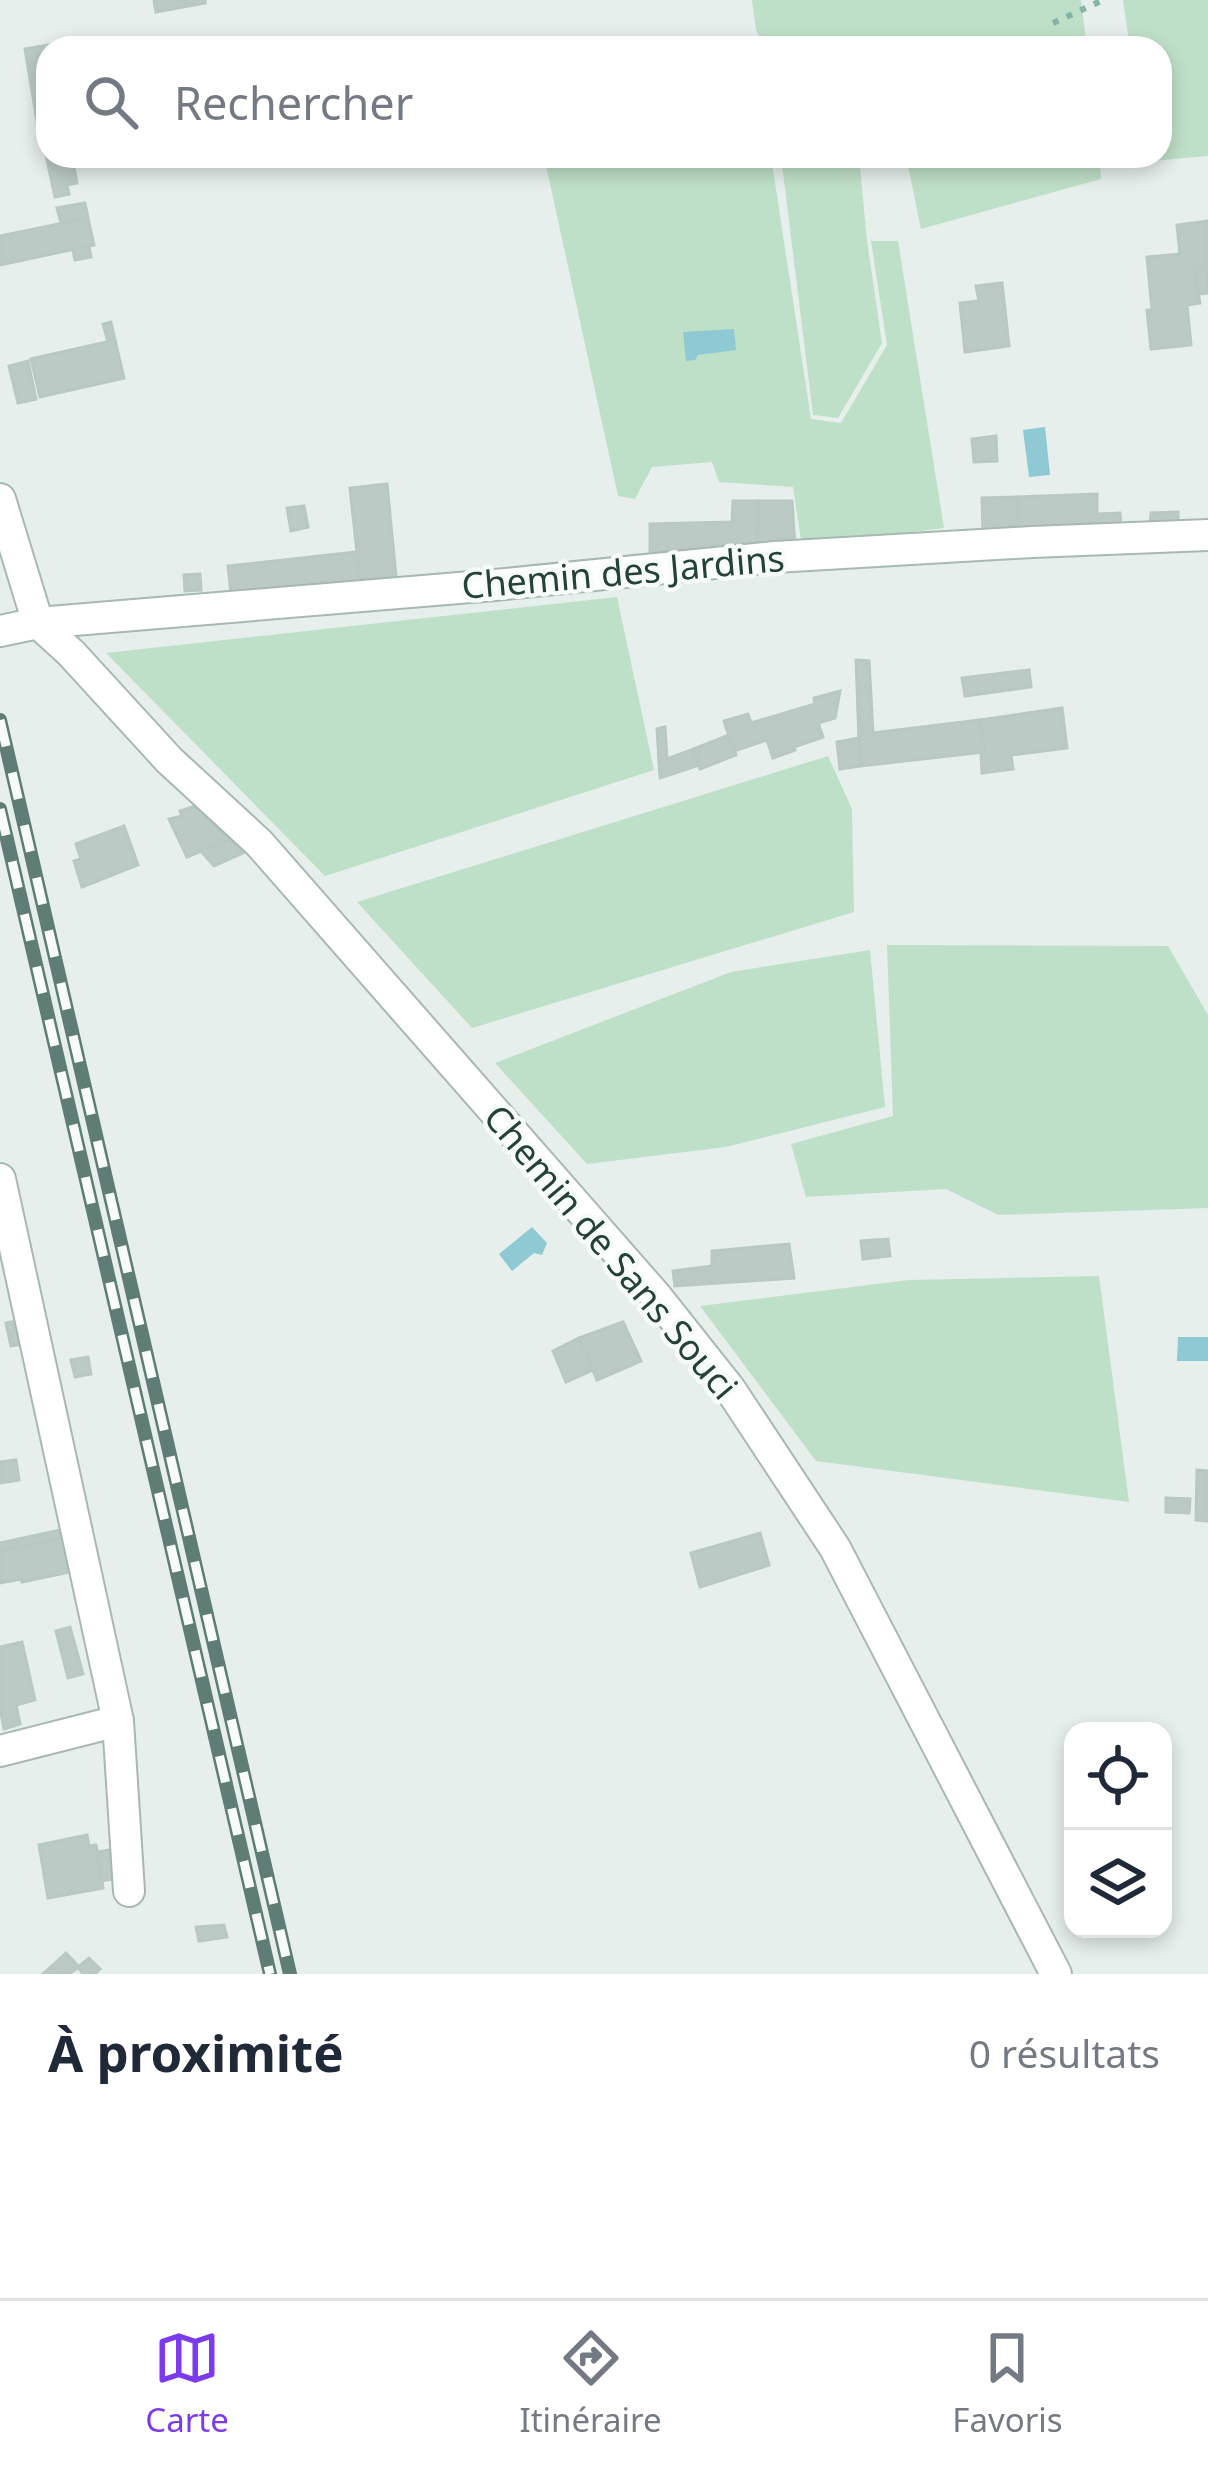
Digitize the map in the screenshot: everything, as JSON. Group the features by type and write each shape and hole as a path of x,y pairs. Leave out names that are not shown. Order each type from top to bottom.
{"street":[{"path":"0,500 38,622"},
{"name":"Chemin des Jardins","path":"0,631 38,622 775,557 1208,536"},
{"name":"Chemin de Sans Souci","path":"38,622 169,760 259,843 657,1297 730,1389 835,1548 1056,1974"},
{"path":"0,1179 4,1219 118,1721 129,1891"},
{"path":"0,1751 118,1721"}],"path":[{"path":"1053,23 1103,0"}],"green space":[{"path":"752,0 1081,0 1086,36 759,36"},
{"path":"1123,0 1208,0 1208,156 1172,159 1172,36 1128,36"},
{"path":"547,168 773,168 811,419 841,423 887,345 871,241 898,241 944,528 802,546 793,487 719,482 712,462 652,467 635,499 618,496"},
{"path":"782,168 860,168 882,343 838,418 813,415"},
{"path":"908,168 1100,168 1101,179 921,229"},
{"path":"617,597 654,770 325,876 106,653"},
{"path":"828,756 852,809 854,912 472,1028 357,902"},
{"path":"887,945 1168,946 1208,1015 1208,1208 998,1215 946,1189 806,1197 791,1144 893,1116"},
{"path":"870,950 885,1107 726,1147 587,1164 495,1063 731,972"},
{"path":"1099,1276 1129,1502 816,1461 700,1306 909,1280"}],"water":[{"path":"734,329 736,350 686,361 683,332"},
{"path":"1045,427 1050,475 1029,477 1023,430"},
{"path":"532,1227 547,1243 542,1255 534,1253 512,1271 499,1254"},
{"path":"1178,1337 1208,1337 1208,1361 1177,1361"}],"building":[{"path":"154,0 205,0 205,3 156,12"},
{"path":"36,47 36,115 25,49"},
{"path":"49,168 74,168 77,183 67,185 69,194 55,197"},
{"path":"85,203 88,218 61,223 57,208"},
{"path":"88,218 94,245 0,265 0,236"},
{"path":"1208,221 1208,269 1194,269 1200,303 1187,305 1191,345 1151,349 1147,257 1180,254 1177,225"},
{"path":"89,246 91,257 75,260 73,250"},
{"path":"1207,267 1208,293 1198,294 1194,269"},
{"path":"1002,283 1009,346 965,352 960,303 979,301 976,286"},
{"path":"111,322 115,340 108,342 103,324"},
{"path":"115,340 124,378 40,397 31,359"},
{"path":"28,361 36,399 18,403 9,366"},
{"path":"996,436 997,461 974,462 972,439"},
{"path":"387,484 396,576 360,580 350,488"},
{"path":"1097,494 1097,514 1120,513 1121,530 1018,535 1017,497"},
{"path":"1017,497 1018,532 983,533 982,498"},
{"path":"733,501 758,501 757,546 650,551 650,524 732,522"},
{"path":"758,501 792,501 795,547 757,546"},
{"path":"304,506 308,527 291,531 287,508"},
{"path":"1178,512 1178,526 1150,526 1151,513"},
{"path":"357,552 360,580 231,593 228,566"},
{"path":"200,574 201,590 185,591 184,575"},
{"path":"856,660 869,661 873,733 980,720 985,752 860,766"},
{"path":"1029,670 1031,687 965,696 962,678"},
{"path":"840,691 835,718 818,723 823,737 773,758 767,740 734,751 724,721 748,714 751,723 815,704 814,698"},
{"path":"1062,708 1067,748 1011,755 1013,769 982,773 981,753 985,752 980,720"},
{"path":"665,727 667,759 694,749 699,765 660,778 657,729"},
{"path":"729,735 736,755 700,769 694,749"},
{"path":"859,738 860,766 840,769 837,742"},
{"path":"196,806 230,839 187,857 169,819"},
{"path":"124,826 138,865 82,887 74,861 81,859 76,844"},
{"path":"230,839 243,853 214,866 200,850"},
{"path":"888,1239 890,1256 863,1259 861,1241"},
{"path":"789,1244 794,1278 675,1286 673,1271 712,1266 712,1251"},
{"path":"17,1321 22,1344 11,1346 6,1323"},
{"path":"623,1322 641,1361 597,1380 579,1338"},
{"path":"579,1338 593,1370 566,1382 553,1351"},
{"path":"88,1357 91,1374 75,1377 71,1360"},
{"path":"16,1460 19,1480 0,1483 0,1462"},
{"path":"1197,1470 1208,1471 1208,1521 1196,1520"},
{"path":"1166,1498 1190,1499 1189,1513 1166,1512"},
{"path":"65,1529 67,1537 0,1551 0,1543"},
{"path":"760,1533 769,1565 700,1587 691,1553"},
{"path":"67,1537 74,1571 0,1583 0,1551"},
{"path":"70,1627 83,1674 68,1678 56,1631"},
{"path":"22,1642 35,1700 16,1705 20,1724 4,1729 0,1647"},
{"path":"87,1835 89,1846 96,1845 103,1888 48,1898 39,1845"},
{"path":"110,1850 116,1878 102,1881 97,1852"},
{"path":"224,1925 227,1937 199,1941 196,1927"},
{"path":"66,1953 79,1967 69,1974 43,1974"},
{"path":"89,1958 100,1969 83,1974 78,1967"}],"railway":[{"path":"0,720 290,1974"},
{"path":"0,809 270,1974"}]}
